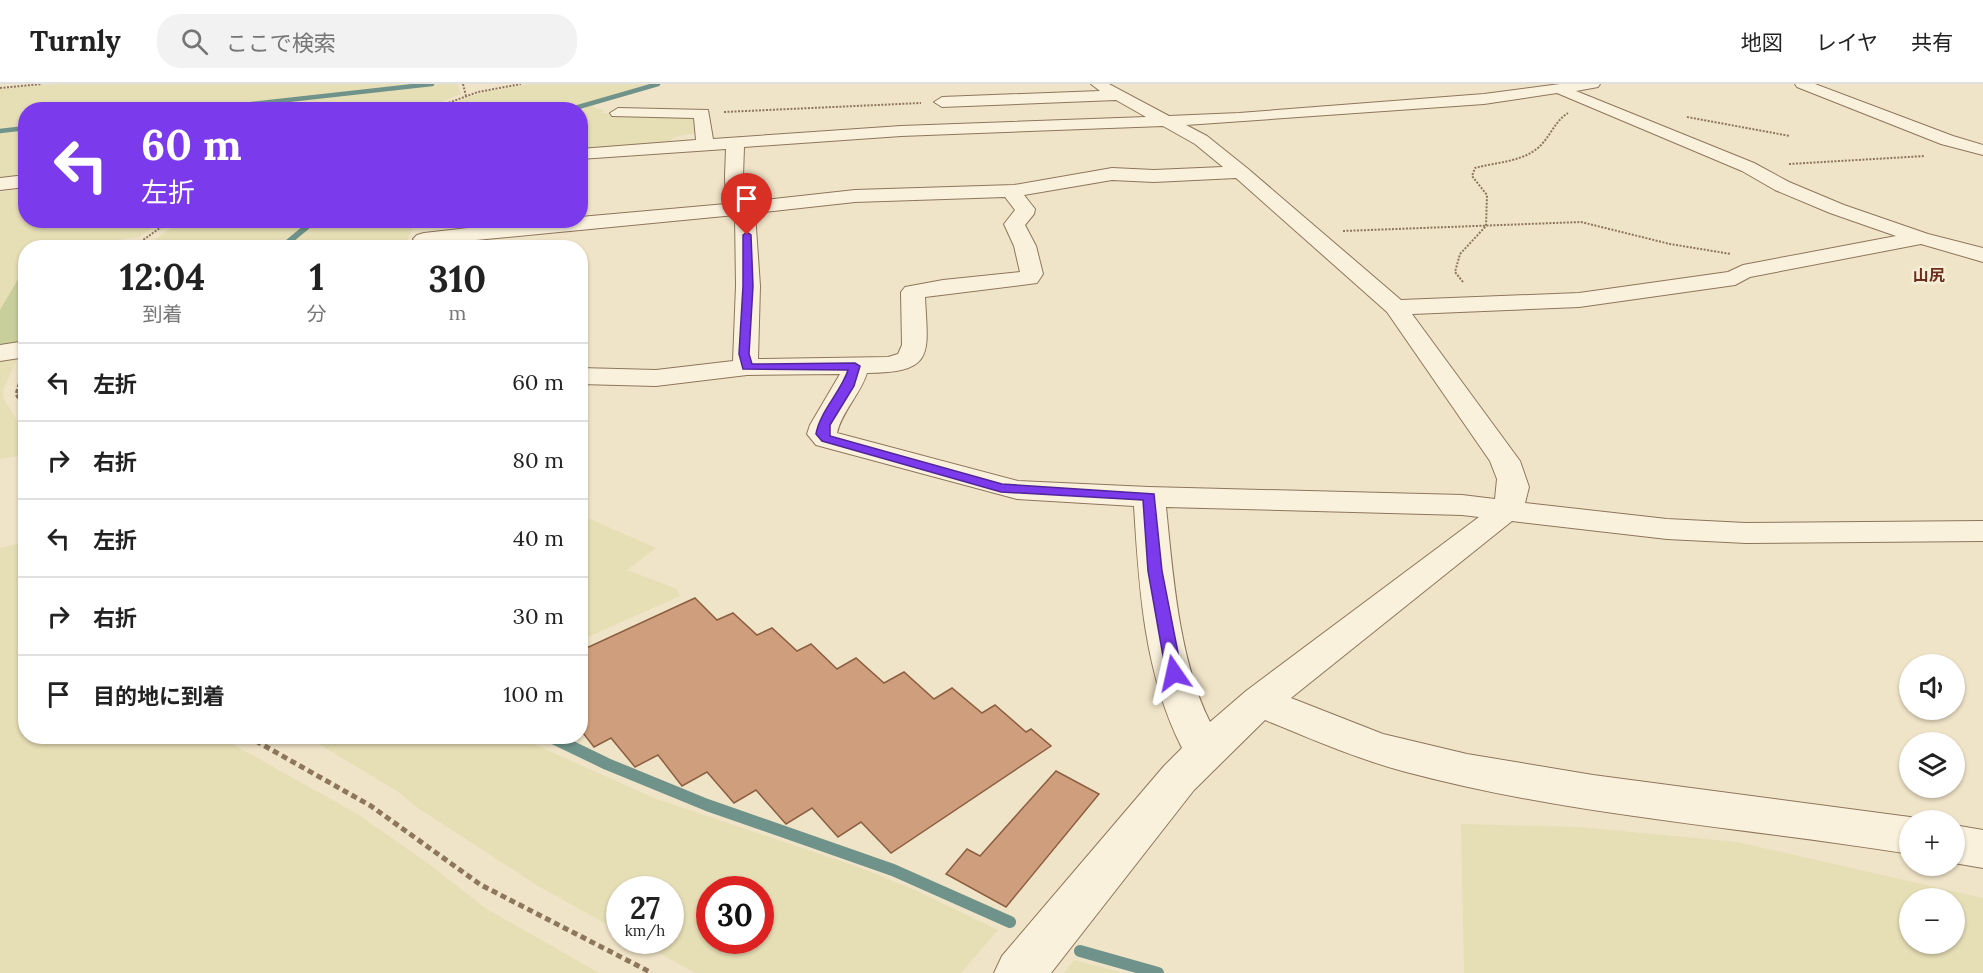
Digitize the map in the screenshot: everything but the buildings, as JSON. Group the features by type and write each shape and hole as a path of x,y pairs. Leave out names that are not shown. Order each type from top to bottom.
{"street":[{"path":"1032,84 1052,98"},
{"path":"1020,973 1179,778 1205,751 1260,701 1494,521 1506,509 1515,487 1509,466 1395,307 1201,140 1098,84"},
{"path":"588,153 901,131 1169,122 1484,99 1550,88 1593,84"},
{"path":"1802,84 1947,140 1983,150"},
{"path":"1550,88 1748,167 1806,196 1921,238 1983,255"},
{"path":"942,102 1119,94"},
{"path":"618,113 702,113 707,146"},
{"path":"736,143 733,162 741,208 748,286 744,354 747,367"},
{"path":"588,222 855,196 1014,191 1112,174 1154,176 1240,172"},
{"path":"0,184 18,182"},
{"path":"588,376 656,378 747,367 890,365 909,359 915,345 913,292 1029,278 1032,274 1025,246 1014,224 1024,214 1025,209 1014,196 1014,191"},
{"path":"422,236 523,228"},
{"path":"1395,307 1608,297 1735,278 1743,272 1921,238"},
{"path":"0,353 18,350"},
{"path":"855,366 849,386 824,425 822,434 832,442 911,461 1001,488 1149,497 1462,505 1667,529 1746,533 1983,531"},
{"path":"1149,497 1155,571 1174,673 1187,715 1205,751"},
{"path":"1260,701 1336,732 1404,756 1498,777 1899,834"},
{"path":"1965,846 1983,849"}],"path":[{"path":"0,88 42,84"},
{"path":"463,84 466,96"},
{"path":"450,102 466,96 521,84"},
{"path":"1484,304 1455,273 1460,254 1486,225 1487,195 1472,176 1476,168 1525,157 1540,146 1558,118 1582,106 1550,88"},
{"path":"702,113 942,102"},
{"path":"1684,117 1790,136"},
{"path":"1748,167 1934,155"},
{"path":"1310,233 1581,222 1603,225 1670,244 1787,263"},
{"path":"143,240 160,228"},
{"path":"261,744 371,806 481,885 652,973"}],"shaded area":[{"path":"53,84 422,84 253,102 18,102 18,128 0,130 0,89"},
{"path":"439,84 457,84 461,94 441,102 274,102"},
{"path":"529,84 652,84 588,102 455,102 484,92"},
{"path":"592,104 595,108 604,110 601,113 613,114 694,114 700,132 675,137 665,145 588,150 588,105"},
{"path":"18,130 18,172 15,177 0,179 0,132"},
{"path":"18,189 18,228 152,228 139,237 116,240 18,240 18,279 0,310 0,192"},
{"path":"171,228 301,228 285,240 155,240"},
{"path":"310,228 413,228 407,240 294,240"},
{"path":"18,356 3,391 4,400 18,424 18,456 0,459 0,357"},
{"path":"588,518 656,548 627,570 677,589 680,596 588,637"},
{"path":"18,544 18,744 232,744 359,815 433,867 485,908 599,973 0,973 0,548"},
{"path":"319,744 534,744 654,798 861,868 915,890 998,930 961,973 695,973 661,954 684,954 684,876 606,876 606,924 538,886 418,808 397,791"},
{"path":"1461,824 1580,827 1737,842 1939,888 1899,888 1899,954 1965,954 1965,894 1983,898 1983,973 1464,973"},
{"path":"1074,960 1124,973 1064,973"}],"green space":[{"path":"18,279 18,344 0,351 0,310"}],"waterway":[{"path":"270,102 432,84"},
{"path":"588,104 658,84"},
{"path":"0,131 18,129"},
{"path":"291,240 305,228"},
{"path":"566,744 607,764 707,805 893,870 1010,922"},
{"path":"1080,951 1158,973"}],"district":[{"name":"山尻","path":"1929,275"}],"route":[{"path":"747,235 748,286 744,354 747,367 855,366 849,386 824,425 822,434 826,439 1001,488 1149,497 1155,571 1174,673"}]}
